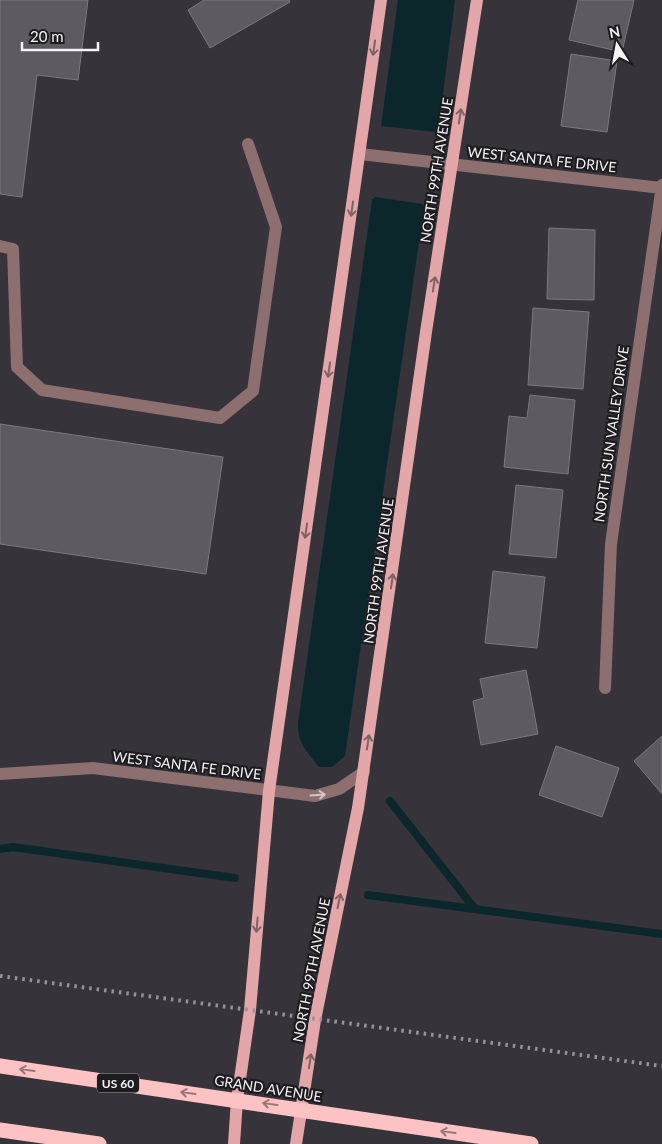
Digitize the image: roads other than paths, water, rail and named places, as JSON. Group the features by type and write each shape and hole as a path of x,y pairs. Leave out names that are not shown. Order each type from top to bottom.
{"highway":[{"name":"GRAND AVENUE","path":"0,1066 303,1109 530,1144"},
{"path":"0,1130 99,1144"}],"main road":[{"path":"234,1144 237,1100 250,1010 269,791 381,0"},
{"name":"NORTH 99TH AVENUE","path":"296,1144 303,1109 315,1020 364,772 426,332 477,0"}],"street":[{"path":"0,246 13,249 17,367 42,390 220,418 253,391 276,227 248,144"},
{"name":"WEST SANTA FE DRIVE","path":"360,154 662,187"},
{"name":"NORTH SUN VALLEY DRIVE","path":"604,688 611,544 662,187"},
{"name":"WEST SANTA FE DRIVE","path":"0,774 93,768 315,796 329,794 364,772"}],"water":[{"path":"398,0 455,0 439,125 436,132 381,126"},
{"path":"375,197 422,204 424,207 345,756 332,767 319,767 301,742 298,723 372,200"}],"waterway":[{"path":"390,801 475,909"},
{"path":"0,849 13,847 235,878"},
{"path":"368,895 662,934"}],"railway":[{"path":"0,976 662,1066"}]}
